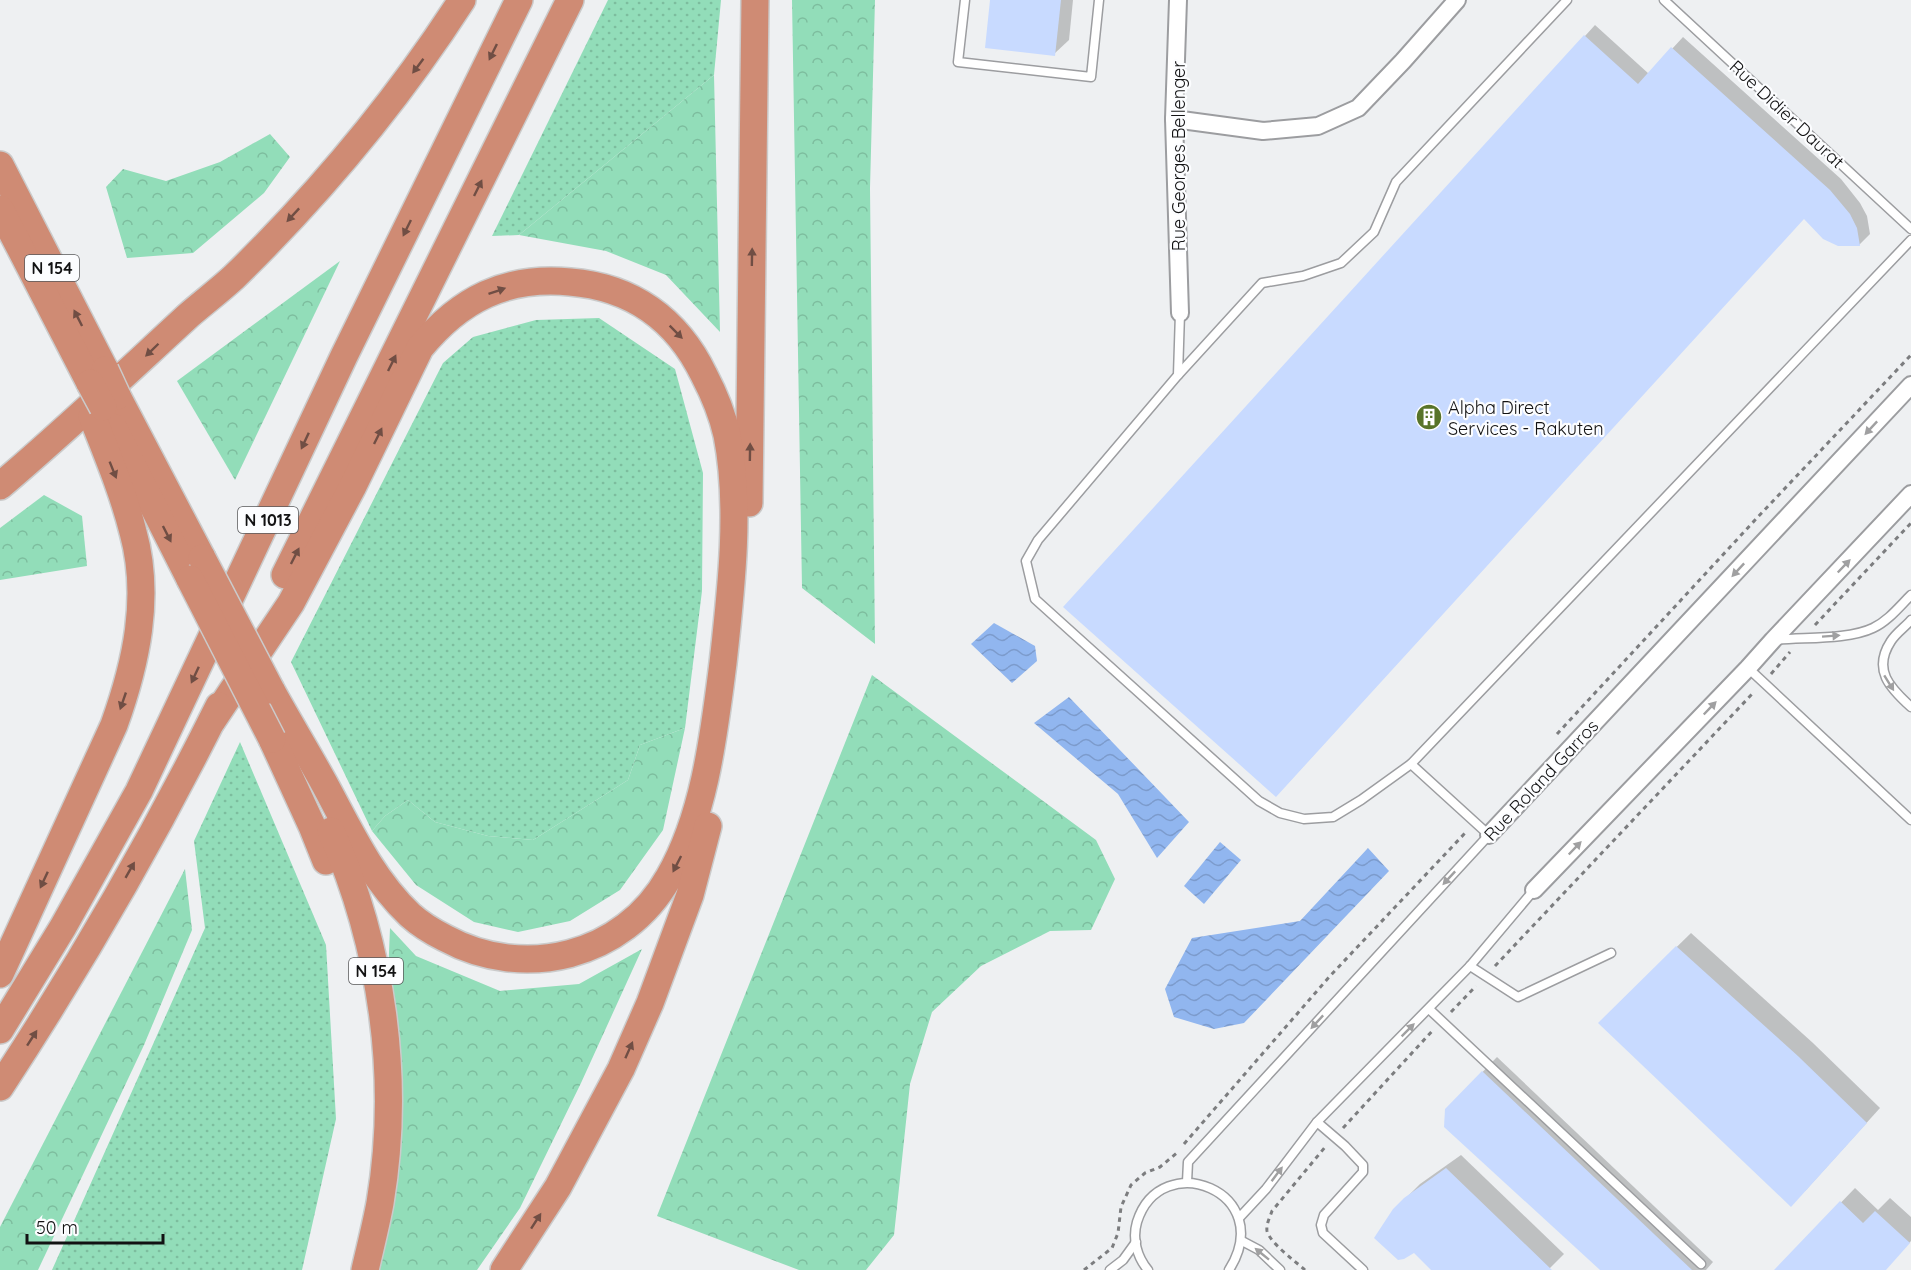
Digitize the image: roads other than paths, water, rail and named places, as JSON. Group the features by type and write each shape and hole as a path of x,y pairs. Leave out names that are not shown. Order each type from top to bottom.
{"highway":[{"path":"0,486 233,277 282,227 378,120 428,54 462,0"},
{"name":"N 1013","path":"0,1030 63,927 139,791 350,346 519,0"},
{"name":"N 1013","path":"0,1087 41,1025 89,943 212,721 570,0"},
{"path":"504,1270 558,1187 625,1060 650,1003 690,895 718,787 740,648 746,589 751,448 755,0"},
{"name":"N 154","path":"0,165 92,382"},
{"name":"N 154","path":"0,209 104,406 196,568 271,690 346,863 371,948 378,982 387,1066 388,1114 385,1158 380,1202 365,1270"},
{"path":"0,223 92,382"},
{"path":"212,721 291,603 352,488 420,348 459,309 480,296 530,281 581,282 612,289 636,300 656,312 681,337 698,361 720,408 730,455 733,525 726,633 706,771 686,846 668,881 649,906 628,925 604,941 573,954 548,959 515,960 484,954 464,948 435,933 413,918 393,898 365,860 271,690"},
{"path":"0,974 111,734 127,690 135,655 140,619 140,581 135,542 117,479 104,406"},
{"name":"N 154","path":"196,568 312,826 348,924 364,1005 370,1081 370,1122 364,1191 357,1234 347,1270"}],"street":[{"name":"Rue Georges Bellenger","path":"1178,0 1174,119 1180,313"},
{"path":"1174,119 1263,131 1318,126 1358,108 1456,0"},
{"name":"Rue Roland Garros","path":"1489,835 1911,385"},
{"path":"1534,890 1748,668 1911,494"}],"lane":[{"path":"965,0 958,62 1090,77 1099,0"},
{"path":"1567,0 1396,182 1374,232 1341,263 1303,276 1262,283 1178,375 1038,540 1026,561 1035,598 1259,801 1280,813 1304,819 1333,817 1411,764 1911,240"},
{"name":"Rue Didier Daurat","path":"1664,0 1911,229"},
{"path":"1178,375 1180,313"},
{"path":"1773,640 1854,634 1873,628 1892,616 1910,595"},
{"path":"1911,620 1891,641 1884,657 1883,673 1895,692 1911,707"},
{"path":"1748,668 1911,820"},
{"path":"1411,764 1489,835"},
{"name":"Rue Roland Garros","path":"1187,1182 1188,1162 1489,835"},
{"path":"1239,1218 1266,1189 1317,1122 1430,1009 1470,966 1534,890"},
{"path":"1470,966 1518,998 1611,953"},
{"path":"1430,1009 1701,1264"},
{"path":"1317,1122 1363,1165 1363,1172 1324,1215 1321,1225 1323,1233 1363,1270"},
{"path":"1148,1270 1138,1254 1136,1242 1136,1227 1140,1213 1159,1191 1187,1182 1203,1185 1219,1192 1231,1203 1239,1218 1242,1241 1238,1256 1229,1270"},
{"path":"1242,1241 1259,1250 1280,1270"},
{"path":"1110,1270 1122,1260 1136,1242"}],"water":[{"path":"994,623 1035,646 1037,661 1012,683 971,644"},
{"path":"1069,697 1189,822 1157,858 1118,794 1034,723"},
{"path":"1220,842 1241,860 1204,904 1184,886"},
{"path":"1368,848 1389,871 1244,1023 1214,1029 1174,1017 1165,989 1192,938 1300,921"}],"place":[{"name":"Alpha Direct Services - Rakuten","path":"1429,417"}]}
